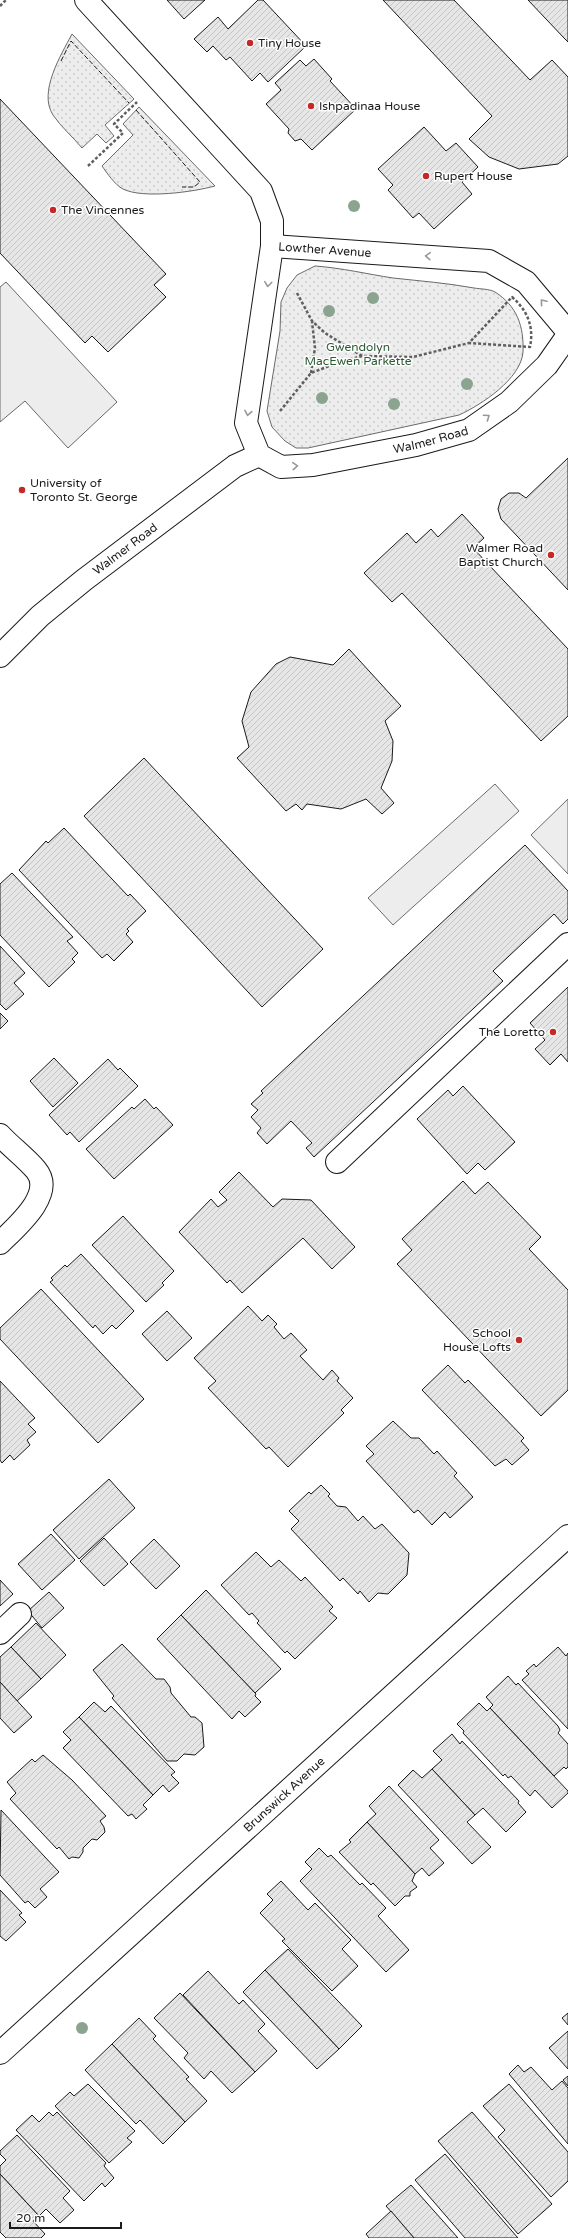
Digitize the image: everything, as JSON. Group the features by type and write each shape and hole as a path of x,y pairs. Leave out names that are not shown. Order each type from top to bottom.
{"street":[{"name":"Lowther Avenue","path":"86,0 261,192 272,221 272,246 489,261 526,282 568,333"},
{"path":"259,455 246,423 255,373 272,246"},
{"name":"Walmer Road","path":"0,656 40,616 84,580 235,466 259,455 280,467 313,465 416,445 468,430 509,402 547,364 568,333"},
{"path":"337,1162 568,944"},
{"path":"0,1135 36,1170 41,1180 41,1190 35,1206 0,1243"},
{"name":"Brunswick Avenue","path":"0,2053 568,1536"},
{"path":"0,1633 20,1614"}],"path":[{"path":"0,6 6,0"},
{"path":"88,166 123,133 114,124 139,100"},
{"path":"296,290 312,321 325,333 362,356"},
{"path":"311,373 362,356 413,357 469,343 530,347 532,334 529,318 520,304 512,297 469,343"},
{"path":"275,417 311,373 315,348 312,321"}],"green space":[{"path":"72,34 134,99 105,125 114,136 106,143 97,134 82,148 53,115 49,106 48,96 57,63"},
{"path":"139,107 215,186 168,194 143,194 123,189 114,182 102,166 133,135 123,124"},
{"name":"Gwendolyn MacEwen Parkette","path":"315,266 493,291 509,304 518,318 523,343 521,362 508,381 498,390 478,405 459,415 308,448 296,448 285,441 272,427 267,411 280,331 281,302 287,288 297,275"}],"shaded area":[{"path":"6,282 117,402 68,448 25,401 0,422 0,287"},
{"path":"495,784 519,811 393,925 368,898"},
{"path":"568,799 568,874 531,835"}],"building":[{"path":"167,0 205,0 184,19"},
{"name":"Tiny House","path":"258,0 263,0 306,46 268,82 260,73 252,81 230,57 226,60 213,46 207,52 194,39 218,17 228,29"},
{"path":"383,0 454,0 530,80 552,60 568,77 568,156 558,164 519,169 489,157 469,139 492,116"},
{"path":"528,0 568,0 568,42 564,38"},
{"name":"Ishpadinaa House","path":"314,59 332,79 330,81 356,109 312,150 301,139 295,141 288,133 289,129 266,104 281,90 275,83 300,60 306,66"},
{"name":"The Vincennes","path":"0,99 166,274 154,285 166,297 108,352 92,336 85,343 0,253"},
{"name":"Rupert House","path":"424,127 446,151 456,143 478,167 462,182 472,194 434,229 419,213 413,218 388,190 393,185 378,169"},
{"name":"Walmer Road Baptist Church","path":"568,458 568,590 501,519 498,509 501,499 509,493 519,493 526,498"},
{"path":"462,514 484,538 473,548 568,649 568,716 541,741 402,593 392,602 364,573 407,533 416,543 431,529 438,537"},
{"path":"349,649 401,706 385,721 393,741 392,761 381,788 394,803 382,814 366,799 341,809 307,804 302,810 296,804 286,811 237,758 249,747 242,721 251,692 276,664 290,657 333,665"},
{"path":"144,758 323,949 262,1007 84,816"},
{"path":"64,828 128,896 130,894 146,911 127,929 129,931 126,934 133,942 114,961 107,954 102,958 19,870 46,841 48,843"},
{"path":"525,845 568,891 568,919 563,924 554,914 493,971 503,981 314,1157 306,1148 312,1143 291,1121 267,1144 257,1133 261,1128 251,1117 258,1110 251,1104 263,1093 261,1091"},
{"path":"12,873 73,937 67,941 78,953 72,959 75,962 49,987 0,935 0,884"},
{"path":"0,946 25,973 14,983 24,994 6,1010 0,1004"},
{"name":"The Loretto","path":"568,987 568,1062 561,1054 550,1065 535,1049 545,1040 530,1023"},
{"path":"0,1013 8,1021 0,1029"},
{"path":"54,1058 78,1083 53,1107 30,1081"},
{"path":"108,1059 118,1070 120,1068 138,1086 79,1142 70,1132 67,1135 49,1115"},
{"path":"463,1086 515,1142 485,1170 478,1163 467,1174 417,1119 448,1090 453,1096"},
{"path":"145,1099 154,1109 156,1107 173,1125 114,1179 86,1149 132,1107 134,1109"},
{"path":"239,1172 273,1207 282,1199 311,1200 355,1247 332,1269 303,1238 242,1293 230,1280 227,1283 179,1232 211,1199 218,1207 227,1200 219,1192"},
{"name":"School House Lofts","path":"463,1181 475,1194 488,1182 541,1237 529,1249 568,1290 568,1390 541,1416 397,1264 412,1250 402,1239"},
{"path":"123,1216 174,1271 162,1283 164,1285 146,1302 92,1245"},
{"path":"81,1254 134,1311 116,1329 112,1325 103,1334 95,1325 93,1328 50,1282 53,1280 51,1278 65,1265 67,1267"},
{"path":"41,1289 144,1399 98,1443 0,1339 0,1328"},
{"path":"248,1306 262,1321 268,1315 277,1324 274,1327 284,1339 291,1333 307,1350 300,1356 323,1380 332,1370 339,1378 337,1381 353,1398 341,1410 344,1413 288,1467 269,1447 266,1449 208,1388 216,1381 194,1358"},
{"path":"167,1311 192,1338 167,1361 142,1334"},
{"path":"448,1365 465,1383 468,1380 524,1438 521,1441 529,1450 512,1465 506,1459 495,1466 422,1390"},
{"path":"0,1381 35,1418 28,1424 36,1432 27,1440 30,1445 14,1460 10,1455 2,1463 0,1460"},
{"path":"393,1421 411,1438 419,1438 434,1454 437,1451 457,1473 454,1476 473,1497 450,1518 445,1512 432,1525 418,1510 414,1513 366,1461 374,1454 366,1446"},
{"path":"109,1479 135,1508 79,1559 53,1530"},
{"path":"321,1485 330,1494 328,1496 337,1506 346,1507 358,1521 363,1516 375,1529 382,1524 409,1553 407,1575 388,1594 378,1593 369,1602 360,1591 358,1594 343,1578 340,1581 291,1529 299,1521 289,1511 309,1492 311,1494"},
{"path":"51,1534 75,1560 42,1590 18,1564"},
{"path":"104,1538 128,1564 104,1586 80,1561"},
{"path":"154,1539 180,1566 156,1589 130,1562"},
{"path":"256,1552 271,1567 279,1560 301,1581 305,1577 333,1607 329,1611 337,1618 295,1659 287,1651 285,1653 257,1623 259,1621 252,1613 249,1615 221,1585"},
{"path":"0,1580 13,1594 0,1606"},
{"path":"206,1590 281,1669 255,1693 181,1615"},
{"path":"49,1592 64,1608 42,1628 28,1611"},
{"path":"181,1615 256,1694 255,1696 261,1702 245,1717 239,1711 232,1719 157,1639"},
{"path":"36,1623 66,1655 41,1679 11,1647"},
{"path":"122,1644 156,1679 164,1679 170,1687 171,1693 191,1717 195,1717 202,1723 204,1747 195,1755 184,1754 177,1761 167,1761 112,1698 114,1696 93,1670"},
{"path":"11,1647 41,1679 17,1701 0,1682 0,1657"},
{"path":"558,1647 566,1656 568,1653 568,1729 522,1680 529,1674 526,1671 534,1664 536,1667"},
{"path":"508,1676 516,1685 518,1683 558,1726 560,1730 558,1733 568,1744 568,1767 566,1769 564,1767 554,1776 490,1708 493,1705 486,1697"},
{"path":"0,1682 32,1717 14,1733 0,1718"},
{"path":"94,1702 105,1712 111,1706 175,1772 171,1775 179,1783 169,1792 163,1785 153,1795 79,1717"},
{"path":"479,1703 487,1711 490,1708 568,1791 568,1793 552,1808 535,1790 530,1796 511,1776 508,1778 505,1774 503,1776 463,1733 464,1731 457,1724"},
{"path":"79,1717 153,1795 143,1805 147,1809 136,1819 132,1814 128,1816 63,1748 71,1740 63,1732"},
{"path":"452,1734 460,1744 462,1741 519,1801 518,1803 526,1812 506,1832 483,1808 475,1815 432,1769 442,1760 433,1751"},
{"path":"43,1755 72,1780 106,1816 100,1821 105,1832 97,1840 92,1839 83,1848 83,1852 79,1858 72,1857 69,1859 59,1847 57,1849 10,1799 16,1793 7,1782 32,1759 35,1762"},
{"path":"432,1769 475,1815 467,1822 491,1847 472,1864 398,1785 413,1770 422,1778"},
{"path":"389,1786 439,1840 430,1848 444,1863 429,1876 422,1868 415,1874 367,1822 376,1814 369,1806"},
{"path":"1,1810 59,1872 40,1889 47,1897 35,1908 28,1901 25,1903 0,1875"},
{"path":"367,1822 415,1874 412,1881 417,1887 410,1892 410,1896 405,1896 395,1906 373,1883 371,1885 339,1852 351,1842 349,1840"},
{"path":"319,1848 328,1857 331,1855 360,1885 362,1883 386,1908 378,1916 409,1950 386,1972 300,1881 312,1869 305,1862"},
{"path":"281,1881 308,1910 315,1903 351,1940 342,1949 358,1966 332,1991 282,1941 285,1939 260,1913 273,1900 267,1894"},
{"path":"0,1890 22,1913 19,1915 26,1922 6,1941 0,1936"},
{"path":"288,1949 362,2026 339,2049 265,1970"},
{"path":"265,1970 339,2049 317,2069 243,1992"},
{"path":"208,1971 239,2004 243,2000 265,2024 258,2031 277,2051 255,2072 183,1995"},
{"path":"180,1993 255,2072 232,2093 211,2071 204,2079 184,2058 188,2053 154,2018"},
{"path":"568,2013 568,2025 562,2018"},
{"path":"139,2018 156,2036 153,2039 189,2077 186,2079 207,2101 185,2122 112,2044"},
{"path":"568,2031 568,2069 549,2048"},
{"path":"112,2044 185,2122 163,2144 140,2120 136,2124 85,2070"},
{"path":"518,2065 524,2072 531,2067 552,2090 562,2081 568,2088 568,2144 509,2074"},
{"path":"568,2076 568,2086 563,2080"},
{"path":"88,2084 135,2131 127,2138 132,2142 109,2163 55,2106 70,2092 74,2096"},
{"path":"509,2084 568,2152 568,2181 551,2197 498,2137 505,2130 483,2106"},
{"path":"49,2112 53,2116 57,2112 106,2163 104,2166 114,2178 105,2187 102,2183 84,2201 16,2130 32,2115 39,2122"},
{"path":"472,2112 552,2204 518,2234 438,2141"},
{"path":"17,2135 70,2191 63,2198 74,2210 60,2223 46,2209 39,2216 0,2174 0,2166 6,2160 0,2154 0,2151"},
{"path":"445,2154 518,2238 465,2238 415,2180"},
{"path":"0,2174 39,2216 33,2221 45,2234 41,2238 6,2238 0,2232"},
{"path":"411,2185 458,2238 414,2238 386,2206"},
{"path":"391,2211 414,2238 369,2238 366,2234"}],"fence":[{"path":"61,61 71,41 129,103"},
{"path":"136,110 200,182 194,187 182,187"}],"place":[{"name":"Tiny House","path":"250,43"},
{"name":"Ishpadinaa House","path":"311,106"},
{"name":"Rupert House","path":"426,176"},
{"name":"The Vincennes","path":"53,210"},
{"name":"University of Toronto St. George","path":"22,490"},
{"name":"Walmer Road Baptist Church","path":"551,555"},
{"name":"The Loretto","path":"553,1032"},
{"name":"School House Lofts","path":"519,1340"}]}
